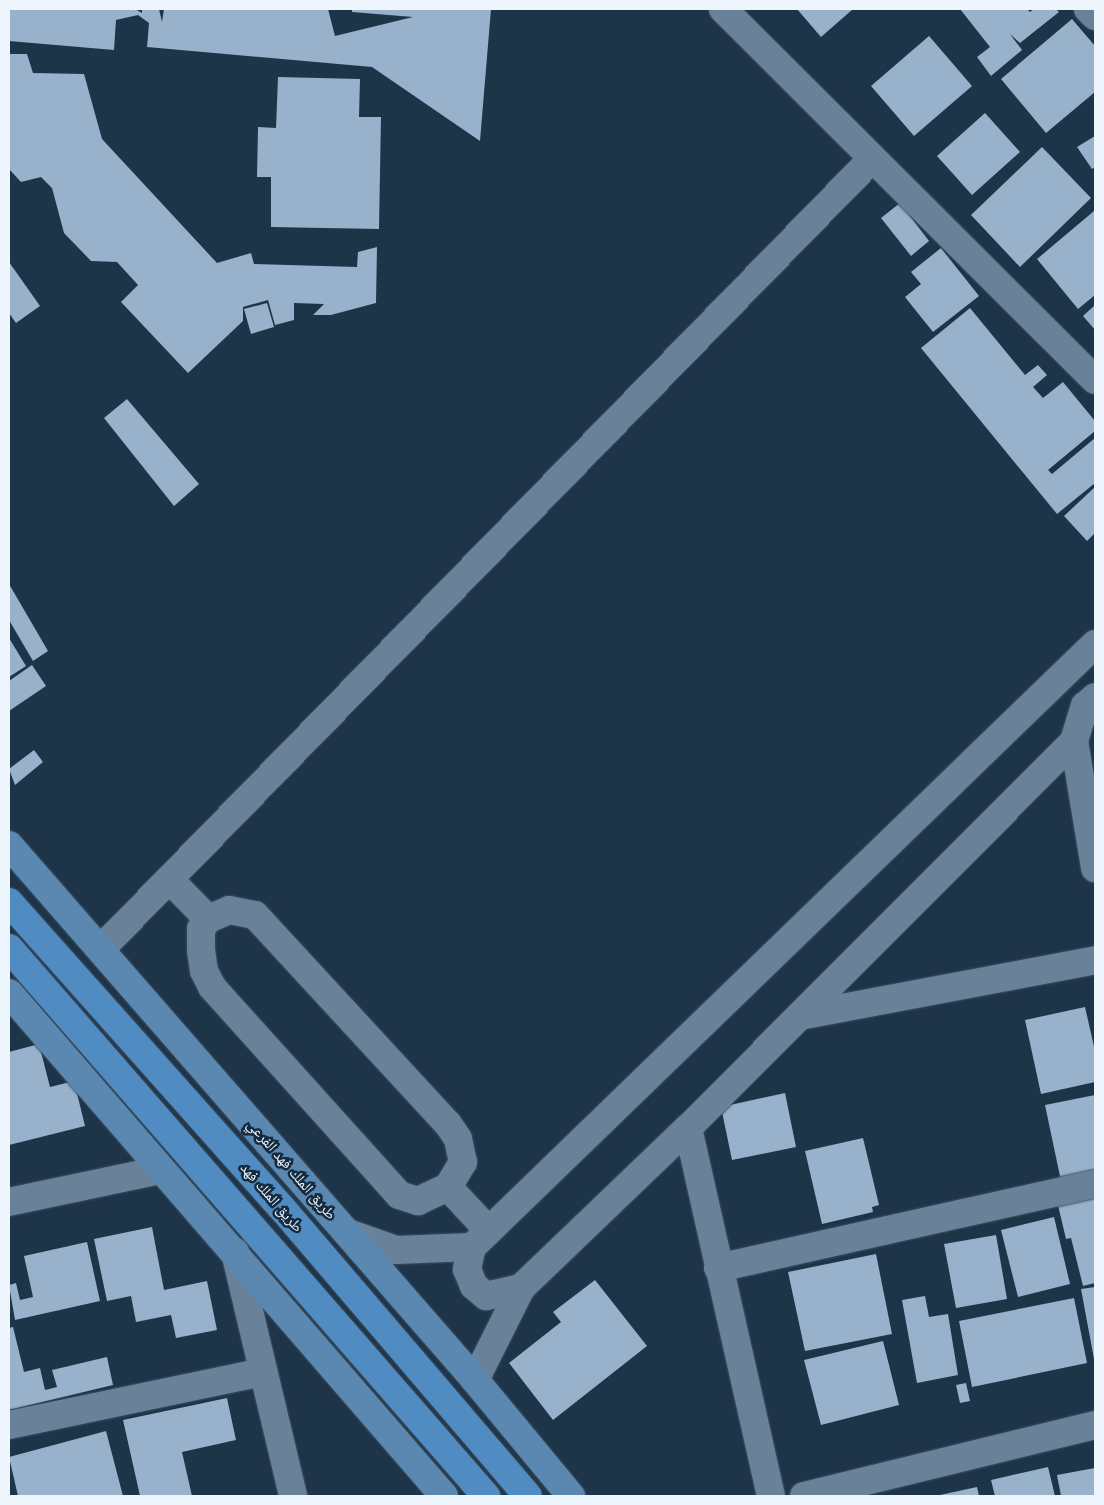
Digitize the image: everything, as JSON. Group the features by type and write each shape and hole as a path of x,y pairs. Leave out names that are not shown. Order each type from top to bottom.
{"highway":[{"name":"طريق الملك فهد","path":"9,902 281,1207 528,1496"},
{"path":"9,948 486,1496"}],"main road":[{"name":"طريق الملك فهد الفرعي","path":"9,845 476,1380 571,1496"},
{"path":"9,993 161,1170 235,1252 444,1496"}],"street":[{"path":"724,9 1095,380"},
{"path":"1088,9 1095,16"},
{"path":"101,949 872,159"},
{"path":"521,1288 486,1296 474,1286 467,1269 480,1239 1095,644"},
{"path":"476,1380 521,1288 688,1128 1074,741 1092,703"},
{"path":"1074,741 1095,868"},
{"path":"169,879 208,919"},
{"path":"229,910 255,916 448,1124 458,1139 463,1162 448,1187 418,1201 399,1195 218,995 204,971 201,930 208,919 229,910"},
{"path":"800,1016 1095,960"},
{"path":"688,1128 718,1268 771,1496"},
{"path":"9,1202 161,1170"},
{"path":"718,1268 1095,1184"},
{"path":"448,1187 480,1239"},
{"path":"348,1233 396,1250 480,1239"},
{"path":"235,1252 293,1496"},
{"path":"9,1424 262,1372"},
{"path":"804,1496 1095,1425"}],"building":[{"path":"9,9 135,9 142,13 142,9 159,9 162,22 164,9 328,9 335,36 413,17 352,12 352,9 491,9 480,141 372,67 147,47 149,23 138,15 116,20 114,50 9,41"},
{"path":"797,9 853,9 821,37"},
{"path":"960,9 1027,9 1030,12 1034,9 1056,9 1059,12 1020,43 1010,34 1022,50 991,76 977,57 990,47"},
{"path":"1072,19 1095,46 1095,92 1046,133 1001,79"},
{"path":"929,36 972,86 914,136 871,86"},
{"path":"9,54 27,54 33,73 84,74 102,139 217,263 251,253 254,264 357,267 358,252 377,247 376,303 331,315 313,315 324,304 294,303 294,320 275,325 268,300 243,307 243,321 188,373 121,302 138,285 117,262 91,261 64,233 52,188 41,177 21,182 9,169"},
{"path":"278,77 360,79 359,117 381,117 379,229 271,227 271,177 257,177 258,127 276,128"},
{"path":"985,113 1020,152 972,195 937,156"},
{"path":"1095,136 1095,167 1092,169 1077,147"},
{"path":"1042,147 1091,198 1020,267 971,215"},
{"path":"900,203 929,241 911,256 881,218"},
{"path":"1094,211 1095,295 1078,309 1037,259"},
{"path":"941,248 979,296 933,332 905,297 921,284 911,272"},
{"path":"9,262 40,306 16,323 9,313"},
{"path":"267,303 274,327 251,334 244,309"},
{"path":"1095,305 1095,330 1083,316"},
{"path":"970,308 1025,375 1038,365 1047,375 1033,387 1043,398 1063,382 1095,421 1095,431 1048,470 1052,474 1095,438 1095,483 1057,514 921,348"},
{"path":"127,399 199,484 174,506 104,418"},
{"path":"1095,487 1095,533 1087,541 1064,516"},
{"path":"9,584 48,651 33,661 9,620"},
{"path":"9,638 26,666 9,677"},
{"path":"32,665 46,686 9,711 9,681"},
{"path":"34,750 43,762 15,785 9,769"},
{"path":"1085,1007 1095,1051 1095,1082 1041,1094 1025,1020"},
{"path":"39,1044 50,1087 74,1081 85,1126 9,1145 9,1052"},
{"path":"785,1093 796,1147 732,1160 721,1107"},
{"path":"1095,1095 1095,1174 1061,1181 1045,1105"},
{"path":"863,1138 879,1205 872,1207 873,1212 822,1224 805,1151"},
{"path":"1095,1192 1095,1283 1083,1286 1071,1238 1066,1239 1057,1201"},
{"path":"1054,1217 1070,1284 1018,1297 1001,1230"},
{"path":"152,1227 164,1290 207,1281 217,1330 176,1338 171,1315 136,1322 131,1296 107,1301 94,1239"},
{"path":"996,1235 1007,1299 956,1308 944,1244"},
{"path":"87,1242 100,1301 15,1320 9,1285 16,1283 20,1300 33,1297 24,1256"},
{"path":"876,1254 892,1334 805,1351 788,1272"},
{"path":"595,1280 647,1346 553,1420 509,1363 561,1322 553,1312"},
{"path":"1095,1287 1095,1359 1094,1359 1081,1289"},
{"path":"925,1296 929,1317 948,1314 958,1375 917,1383 902,1300"},
{"path":"1074,1298 1087,1363 972,1387 959,1321"},
{"path":"13,1327 24,1372 40,1368 45,1390 57,1387 52,1370 107,1357 113,1385 9,1410 9,1328"},
{"path":"883,1341 899,1405 821,1425 804,1360"},
{"path":"966,1383 970,1401 960,1403 956,1385"},
{"path":"227,1398 236,1440 182,1452 192,1496 140,1496 123,1420"},
{"path":"106,1431 123,1496 18,1496 9,1457"},
{"path":"1048,1467 1055,1496 995,1496 991,1480"},
{"path":"1095,1468 1095,1496 1061,1496 1057,1475"},
{"path":"977,1487 979,1496 940,1496 940,1495"}]}
